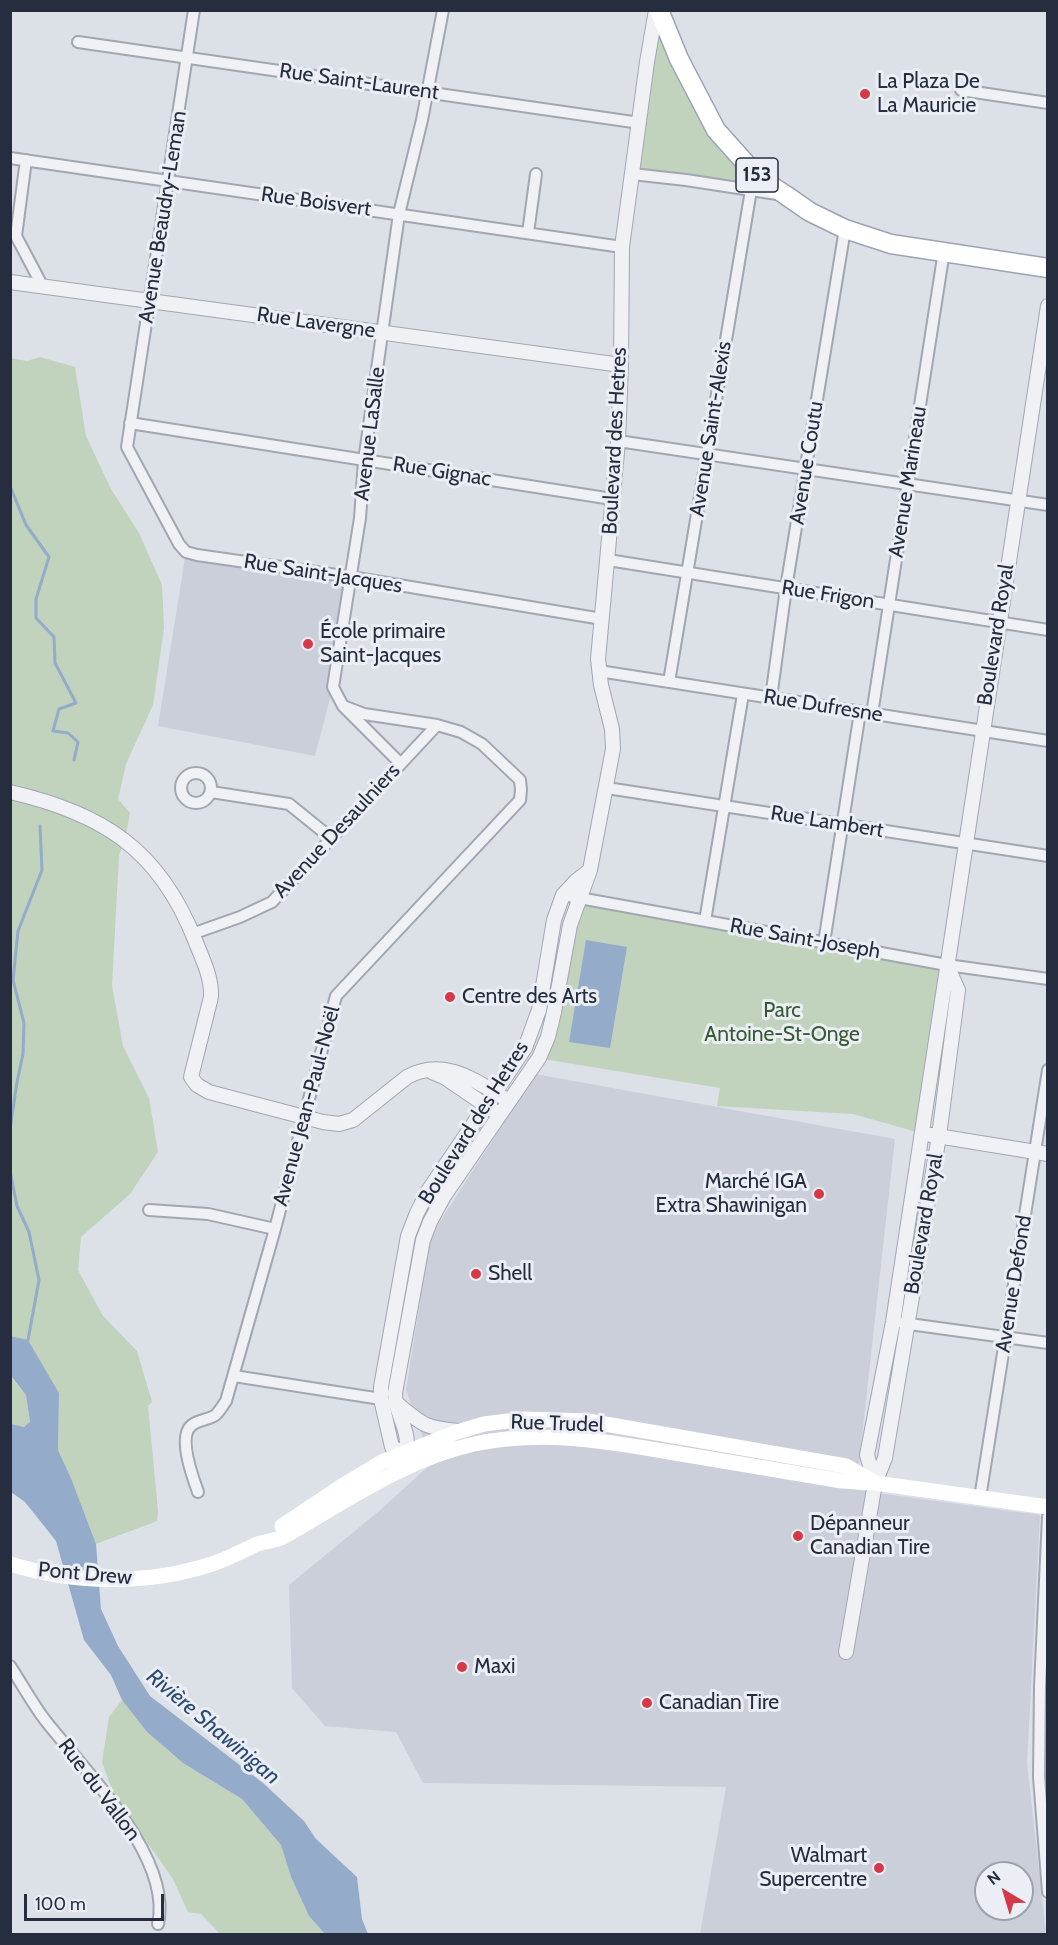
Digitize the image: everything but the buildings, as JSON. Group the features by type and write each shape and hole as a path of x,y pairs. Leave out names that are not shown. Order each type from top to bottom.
{"main road":[{"name":"153","path":"657,10 679,60 716,130 755,183 784,194 810,212 845,229 891,244 1047,268"},
{"name":"Rue Trudel","path":"405,1459 459,1431 484,1424 524,1419 588,1421 846,1467 875,1483"},
{"name":"Rue Trudel","path":"149,1578 213,1564 263,1542 283,1525 382,1462 442,1453 484,1442 525,1436 586,1438 842,1482 875,1483 1047,1507"},
{"name":"Pont Drew","path":"16,1566 79,1577 149,1578"}],"street":[{"name":"Avenue Beaudry-Leman","path":"130,423 151,300 194,10"},
{"name":"Avenue LaSalle","path":"400,763 343,706 333,687 360,518 364,461 399,214 443,10"},
{"name":"Boulevard des Hetres","path":"405,1459 407,1442 395,1402 423,1240 444,1196 539,1058 548,1037 570,925 590,870 607,788 613,749 612,729 599,671 618,441 622,247 657,10"},
{"name":"Rue Saint-Laurent","path":"78,42 640,123"},
{"path":"961,90 1047,103"},
{"name":"Rue Boisvert","path":"10,158 622,247"},
{"path":"26,160 16,236 43,287"},
{"path":"528,233 536,174"},
{"path":"632,174 686,180 755,183"},
{"name":"Avenue Saint-Alexis","path":"669,682 755,183"},
{"name":"Avenue Coutu","path":"771,698 786,588 845,229"},
{"name":"Avenue Marineau","path":"872,714 944,251"},
{"name":"Rue Lavergne","path":"10,282 621,365"},
{"name":"Boulevard Royal","path":"900,1323 920,1133 1017,500 1041,391 1047,306"},
{"name":"Rue Gignac","path":"130,423 612,499"},
{"name":"Rue Saint-Jacques","path":"130,423 127,447 178,544 186,552 602,619"},
{"path":"618,441 1047,505"},
{"name":"Rue Frigon","path":"608,560 1047,630"},
{"name":"Rue Dufresne","path":"599,671 1047,741"},
{"path":"705,921 744,693"},
{"name":"Avenue Jean-Paul-Noël","path":"198,1492 190,1469 185,1438 187,1429 215,1415 226,1401 275,1229 336,996 520,800 520,780 482,744 461,732 437,724 364,714 343,706"},
{"path":"824,943 860,712"},
{"name":"Avenue Desaulniers","path":"192,934 240,917 272,902 437,724"},
{"name":"Rue Lambert","path":"607,788 1047,856"},
{"path":"10,792 40,799 86,815 122,837 157,871 178,902 211,985 211,997 191,1077 197,1085 209,1092 339,1124 353,1120 407,1077 427,1070 451,1070 462,1073 509,1101"},
{"path":"211,792 289,804 331,838"},
{"name":"Boulevard des Hetres","path":"405,1459 392,1447 381,1399 403,1264 414,1221 428,1191 525,1048 538,1010 554,920 563,895 590,870"},
{"name":"Rue Saint-Joseph","path":"563,895 947,965 1047,979"},
{"name":"Boulevard Royal","path":"846,1652 875,1483 867,1455 900,1323 939,1136 958,990 947,965"},
{"path":"427,1070 444,1077 500,1115"},
{"name":"Avenue Defond","path":"980,1497 1005,1337 1041,1154 1047,1070"},
{"path":"920,1133 1041,1154"},
{"path":"149,1210 208,1214 275,1229"},
{"path":"900,1323 1047,1343"},
{"path":"234,1376 381,1399"},
{"path":"395,1402 424,1425 433,1429 459,1431"},
{"path":"1047,1517 1039,1777 1047,1892"},
{"name":"Rue du Vallon","path":"10,1666 44,1719 102,1790 142,1848 158,1884 161,1909 158,1924"}],"shaded area":[{"path":"186,552 351,577 333,687 315,756 158,726"},
{"path":"535,1074 895,1139 856,1490 1040,1515 1027,1763 1046,1934 700,1934 726,1787 423,1783 396,1732 325,1726 292,1688 289,1585 378,1512 432,1463 406,1390 430,1237"}],"green space":[{"path":"656,11 679,60 758,177 751,190 632,174"},
{"path":"40,357 75,367 86,436 111,489 139,533 162,585 164,628 153,705 126,764 118,799 130,813 125,840 119,855 112,986 123,1046 149,1098 158,1152 130,1194 81,1237 78,1270 103,1316 137,1351 152,1402 148,1406 158,1511 157,1521 96,1544 58,1450 59,1393 28,1341 11,1336 10,358 27,361"},
{"name":"Parc Antoine-St-Onge","path":"579,898 947,965 924,1134 853,1114 717,1106 720,1088 543,1059"},
{"path":"10,1376 26,1395 30,1423 24,1427 11,1424"},
{"path":"122,1700 147,1732 183,1763 242,1799 281,1845 291,1877 309,1916 325,1934 220,1934 201,1914 188,1912 173,1879 114,1795 102,1762 109,1717"}],"water":[{"path":"586,940 627,947 610,1048 569,1042"},
{"path":"10,1336 28,1340 59,1393 58,1450 96,1544 101,1609 118,1646 150,1696 263,1783 304,1821 316,1839 357,1877 362,1919 368,1934 325,1934 309,1916 291,1877 281,1845 242,1799 183,1763 147,1732 122,1700 111,1675 84,1640 56,1541 25,1502 11,1492 11,1424 24,1427 30,1422 26,1395 11,1376"}],"waterway":[{"path":"10,486 26,525 49,557 36,599 36,618 54,637 55,663 76,703 59,709 53,731 68,733 78,742 74,760"},
{"path":"10,1129 23,1054 24,1023 13,980 18,931 42,870 40,826"},
{"path":"10,1171 17,1206 29,1232 39,1280 28,1340 25,1343"}],"place":[{"name":"La Plaza De La Mauricie","path":"865,94"},
{"name":"École primaire Saint-Jacques","path":"308,644"},
{"name":"Centre des Arts","path":"450,997"},
{"name":"Marché IGA Extra Shawinigan","path":"819,1194"},
{"name":"Shell","path":"476,1274"},
{"name":"Dépanneur Canadian Tire","path":"798,1536"},
{"name":"Maxi","path":"462,1667"},
{"name":"Canadian Tire","path":"647,1703"},
{"name":"Walmart Supercentre","path":"879,1868"}],"water label":[{"name":"Rivière Shawinigan","path":"213,1727"}]}
